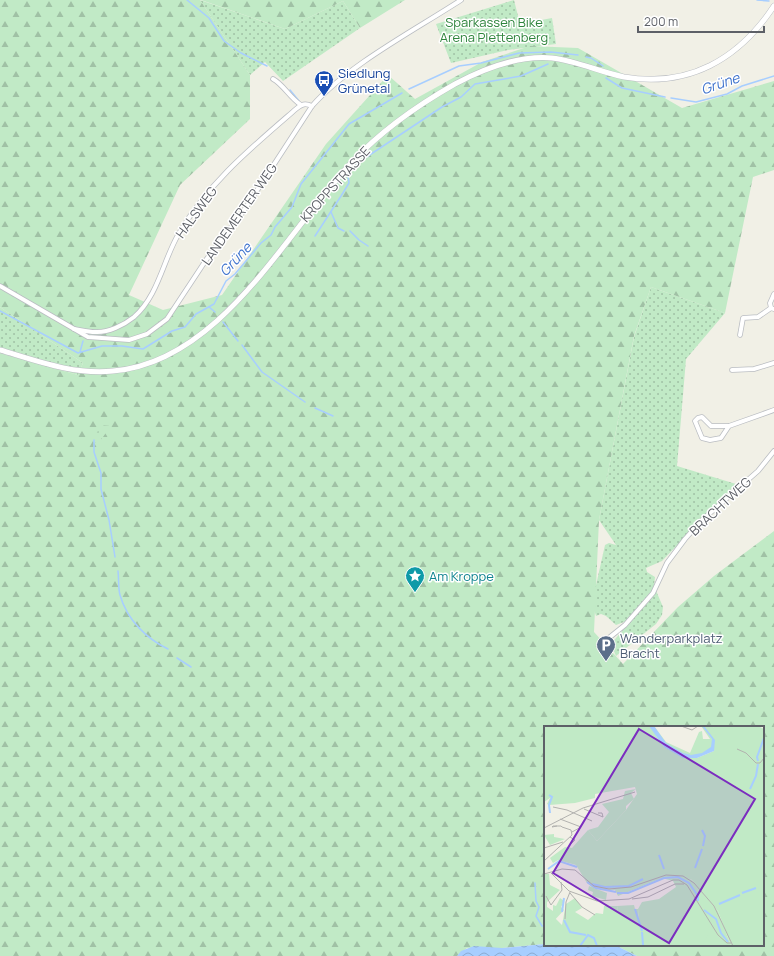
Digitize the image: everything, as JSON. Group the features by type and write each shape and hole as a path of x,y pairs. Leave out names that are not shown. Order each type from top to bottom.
{"street":[{"name":"LANDEMERTER WEG","path":"0,286 88,337 129,340 147,334 159,327 167,319 206,260 245,210 312,106 328,89 371,58 461,0"},
{"name":"KROPPSTRASSE","path":"0,350 52,366 88,372 123,370 158,361 200,335 225,313 272,260 316,203 368,146 419,107 456,84 499,64 534,58 566,61 625,77 640,79 674,78 710,66 729,55 750,38 774,6"},
{"path":"273,78 288,95 301,105 307,104 312,106"},
{"name":"HALSWEG","path":"74,329 94,332 109,330 132,318 149,298 178,235 194,212 242,155 301,105"},
{"path":"740,335 743,318 748,316 758,318 773,309 770,303 774,294"},
{"path":"732,370 754,370 774,363"},
{"path":"729,426 721,438 710,440 702,438 695,421 702,417 711,426 729,426 774,410"},
{"name":"BRACHTWEG","path":"610,637 644,604 659,582 668,562 702,520 758,471 774,451"}],"green space":[{"path":"0,0 200,0 250,75 250,119 180,185 129,295 163,310 222,295 326,144 388,75 415,99 482,62 530,46 578,48 682,108 774,81 774,170 753,177 725,313 651,287 634,336 599,520 594,632 623,664 678,607 714,576 774,531 774,956 637,956 617,946 764,946 764,726 544,726 544,944 502,948 467,948 457,956 0,956 0,353 78,375 83,363 0,307"},
{"path":"200,0 285,29 343,1 360,28 283,81 265,62 250,75"},
{"path":"201,0 405,0 360,28 343,1 285,29"},
{"name":"Sparkassen Bike Arena Plettenberg","path":"514,0 520,24 552,18 556,44 508,50 451,63 436,24"},
{"path":"651,287 725,313 686,359 677,466 736,484 662,561 646,568 647,572 655,577 654,586 663,607 662,615 656,624 616,656 611,644 632,619 616,625 606,616 601,614 596,616 592,603 605,545 609,543 616,545 599,520 634,337"},
{"path":"0,307 83,363 78,375 0,353"},
{"path":"104,425 111,426 100,441 96,443 94,440 98,430"}],"water":[{"path":"544,944 544,946 617,946 637,956 457,956 461,951 474,946 502,948"}],"waterway":[{"path":"187,0 209,18 224,41 241,53 267,66"},
{"path":"757,0 769,1"},
{"name":"Grüne","path":"409,89 459,66 481,63 519,53 551,52 578,55"},
{"name":"Grüne","path":"586,57 591,58 603,66"},
{"path":"315,236 349,183 348,176 351,170 362,160 442,107 461,97 475,84 521,76 548,64"},
{"name":"Grüne","path":"671,98 696,102 727,94 742,86 774,76"},
{"name":"Grüne","path":"606,78 622,88 665,97"},
{"path":"290,90 299,101"},
{"name":"Grüne","path":"0,311 78,353 102,346 122,346 143,349 172,331 185,327 196,314 214,304 226,281 235,274 261,243 271,235 275,227 292,207 301,184 349,124 402,93"},
{"path":"331,212 338,228 344,231"},
{"path":"350,231 368,246"},
{"name":"Grüne","path":"209,307 215,312"},
{"path":"223,322 238,341"},
{"path":"80,352 83,341"},
{"path":"242,345 262,372 305,402"},
{"path":"315,408 333,416"},
{"path":"94,440 94,452 101,473 101,489 109,520 115,557"},
{"path":"118,571 120,595 128,613 145,634 168,649"},
{"path":"177,658 191,667"},
{"path":"535,883 536,901 539,907 536,916 542,926 544,926"}],"place":[{"name":"Siedlung Grünetal","path":"324,97"},
{"name":"Am Kroppe","path":"415,593"},
{"name":"Wanderparkplatz Bracht","path":"606,662"}]}
